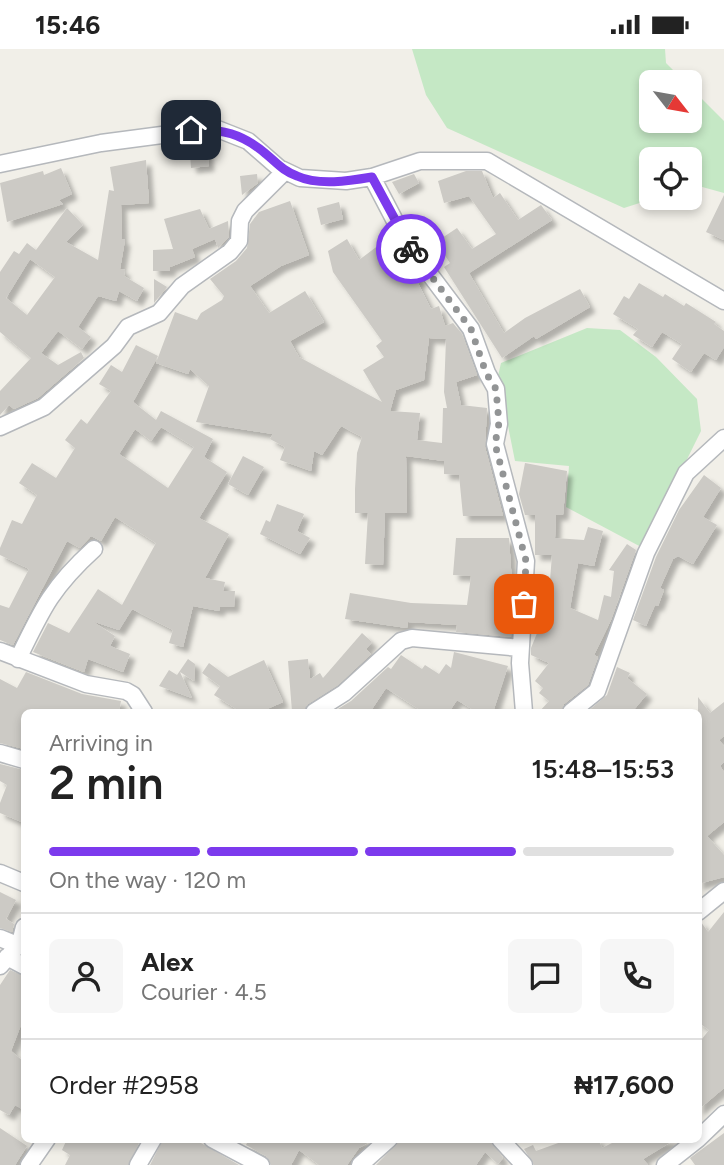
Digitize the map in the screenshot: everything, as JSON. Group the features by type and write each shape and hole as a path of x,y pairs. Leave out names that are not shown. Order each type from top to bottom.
{"street":[{"path":"0,165 101,143 215,128 248,141 285,171 300,178 346,181 372,177 420,161 487,161 724,301"},
{"path":"0,427 44,407 114,346 128,327 159,313 182,286 230,252 239,241 240,221 246,211 285,171"},
{"path":"372,177 407,244 471,329 486,373 496,389 499,423 495,444 526,561 520,648 524,709"},
{"path":"575,709 597,691 646,553 686,473 724,438"},
{"path":"18,659 43,605 62,577 94,549"},
{"path":"319,709 344,693 401,641 412,638 520,648"},
{"path":"0,652 86,684 126,691 133,695 142,709"},
{"path":"0,753 21,759"},
{"path":"0,873 21,882"},
{"path":"702,909 724,891"},
{"path":"8,956 21,932"},
{"path":"0,938 8,956"},
{"path":"702,1135 724,1114"},
{"path":"29,1165 44,1143"},
{"path":"138,1165 151,1143"},
{"path":"217,1143 237,1159 261,1165"},
{"path":"360,1165 385,1143"},
{"path":"503,1143 516,1163"},
{"path":"665,1165 693,1143"}],"green space":[{"path":"412,49 665,49 666,63 673,70 639,70 639,133 702,133 702,99 724,121 724,193 702,187 702,147 639,147 639,203 624,208 447,128 426,95"},
{"path":"587,328 620,330 656,357 697,399 701,431 643,548 566,507 569,466 515,461 498,376 501,363"}],"building":[{"path":"207,151 209,166 191,168 190,153"},
{"path":"146,160 149,203 121,205 122,239 125,240 120,269 125,270 124,276 144,288 137,301 119,291 116,301 98,296 78,327 91,337 82,349 58,331 41,353 58,365 81,352 84,358 38,398 14,409 9,405 0,415 0,391 31,358 0,332 0,272 14,251 19,254 27,243 36,250 67,208 83,225 66,242 98,260 109,190 114,191 110,167","holes":["30,259 55,277 27,315 6,298"]},
{"path":"61,168 72,194 59,200 63,204 7,222 0,183 43,171 44,175"},
{"path":"466,171 482,171 493,198 500,193 518,220 541,205 552,220 469,273 504,333 525,318 580,289 590,307 536,339 534,336 502,358 444,267 450,263 436,242 457,228 472,249 496,234 469,196 444,203 438,181"},
{"path":"257,174 258,183 242,195 240,176"},
{"path":"414,174 419,183 399,194 392,182"},
{"path":"724,195 724,240 706,232"},
{"path":"290,201 309,255 281,266 250,286 269,313 305,291 324,322 290,341 299,357 382,402 363,370 384,357 376,346 382,341 333,272 328,251 347,239 359,260 387,239 422,281 418,283 431,309 439,306 445,326 453,323 462,334 477,375 456,382 461,405 487,408 485,447 503,516 463,516 459,475 444,474 444,461 406,456 407,513 385,513 383,565 365,564 368,513 355,513 357,453 362,437 341,426 322,455 314,451 311,471 280,460 285,447 270,439 273,434 196,422 209,386 190,369 188,374 156,363 175,312 197,320 201,313 222,300 224,296 210,279 236,261 247,248 250,224 259,212","holes":["429,338 446,339 444,392 447,408 443,408 442,443 417,440 420,413 390,411 396,390 424,380"]},
{"path":"339,202 343,219 321,225 317,208"},
{"path":"200,209 209,229 228,221 229,237 218,248 215,239 192,249 195,257 170,267 170,271 153,271 153,250 173,249 164,219"},
{"path":"154,279 167,287 154,303"},
{"path":"639,283 684,306 686,303 716,322 714,324 724,331 724,347 716,360 704,353 691,372 672,359 682,344 662,332 652,347 633,335 638,329 613,314 624,296 629,299"},
{"path":"136,345 158,356 133,402 156,420 161,411 213,439 204,457 227,472 199,518 229,534 205,578 225,582 223,591 235,591 234,607 220,607 219,611 193,606 183,647 169,643 173,630 132,609 119,630 92,621 115,636 110,646 130,654 123,672 88,659 84,672 33,652 48,623 69,633 98,589 122,605 156,543 115,517 101,541 91,536 80,548 67,541 13,645 0,640 0,605 9,608 29,569 0,555 0,548 12,520 22,524 37,495 19,483 32,463 56,478 75,448 65,440 81,419 87,424 111,391 99,384 111,365 122,372","holes":["161,427 194,447 168,488 119,454 135,429 151,441"]},
{"path":"243,456 264,467 248,495 228,484"},
{"path":"525,463 567,471 563,515 556,515 555,538 584,540 588,527 603,531 594,566 578,563 570,608 598,620 604,595 611,597 614,571 609,570 627,544 636,550 611,620 594,655 598,657 588,685 564,704 562,709 542,709 549,701 539,693 543,688 535,681 549,663 531,655 531,648 546,611 536,608 541,591 549,593 552,555 535,555 535,515 525,515 519,494"},
{"path":"704,475 721,488 703,517 717,525 693,564 678,556 673,559 660,588 664,590 658,606 655,605 646,626 633,620 656,557 679,510"},
{"path":"277,504 304,514 297,531 310,538 300,554 260,534 266,520 270,522"},
{"path":"456,538 509,538 513,599 511,637 456,632 457,625 408,622 407,628 345,619 350,593 411,603 467,605 471,576 453,575"},
{"path":"362,633 372,642 366,649 371,654 338,685 308,704 306,709 292,709 288,661 308,659 310,679 320,673 323,678"},
{"path":"454,652 508,666 494,709 472,709 457,700 451,709 418,709 386,688 372,709 338,709 351,701 388,667 391,669 401,655 422,669 425,665 439,674 446,664 451,668"},
{"path":"188,659 195,664 194,681 180,672 192,698 159,686 169,670 177,675"},
{"path":"264,660 283,702 267,709 236,709 214,695 220,686 202,673 209,663 228,677"},
{"path":"617,667 630,673 627,678 647,694 634,709 591,709 607,695"},
{"path":"26,672 82,694 121,701 120,709 21,709 21,748 0,743 0,679 17,688"},
{"path":"698,697 710,713 724,702 724,736 719,740 724,746 724,762 720,766 724,772 724,822 707,836 724,855 724,877 702,883 702,709 698,709"},
{"path":"0,764 21,769 21,822 0,813 0,803 7,785 0,781"},
{"path":"0,892 16,900 6,919 14,924 12,932 0,928"},
{"path":"724,912 724,1088 702,1107 702,1039 709,1030 702,1025 702,923 708,932"},
{"path":"10,970 21,975 21,1025 11,1051 21,1059 21,1108 15,1105 9,1115 0,1110 0,985"},
{"path":"0,1128 27,1146 15,1165 0,1165"},
{"path":"724,1133 724,1165 695,1165 690,1158"},
{"path":"65,1143 139,1143 128,1165 65,1165 70,1155 62,1150"},
{"path":"161,1143 201,1143 239,1165 150,1165"},
{"path":"368,1143 359,1148 347,1165 319,1165 299,1150 291,1165 271,1165 266,1156 246,1145"},
{"path":"397,1143 493,1143 503,1158 498,1164 485,1152 476,1165 376,1165"},
{"path":"558,1143 600,1143 602,1148 612,1143 669,1143 643,1159 648,1165 534,1165 524,1149 533,1145 536,1151"}],"way so far":[{"path":"411,249 471,329 486,373 496,389 499,423 495,444 526,561 524,604"}],"route":[{"path":"191,130 215,128 233,133 248,141 279,168 300,178 346,181 372,177 387,210 411,249"}]}
